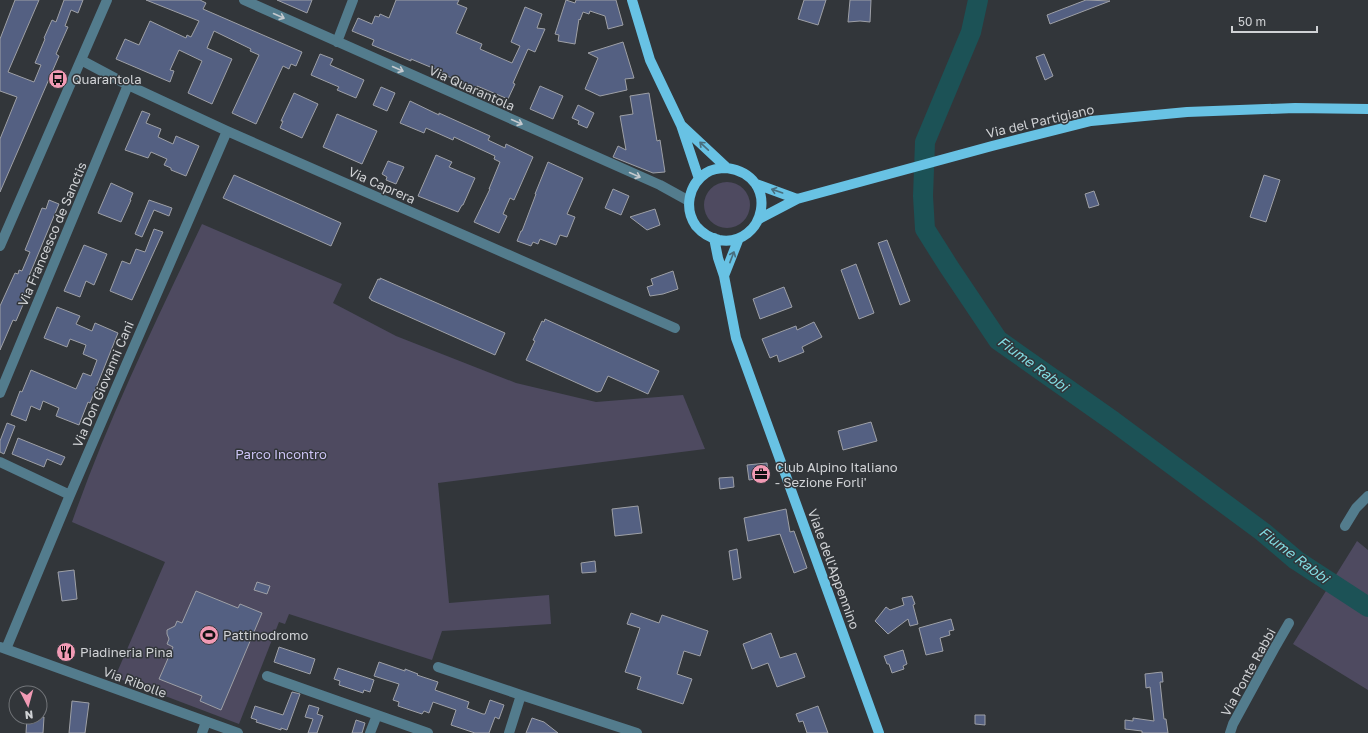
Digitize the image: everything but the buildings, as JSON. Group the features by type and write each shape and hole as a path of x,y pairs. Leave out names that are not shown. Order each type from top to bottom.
{"main road":[{"path":"632,0 650,60 681,125 699,179"},
{"name":"Via del Partigiano","path":"759,219 797,199 992,146 1091,121 1187,112 1295,108 1368,109"},
{"path":"681,125 727,168"},
{"path":"727,168 743,172 750,178 756,184 761,195 762,207 759,219 754,227 739,238 731,240 714,238 705,234 698,228 692,220 689,210 689,201 690,193 699,179 712,171 727,168"},
{"path":"756,184 797,199"},
{"name":"Viale dell'Appennino","path":"714,238 718,258 724,276 736,338 879,733"},
{"path":"724,276 739,238"}],"street":[{"path":"0,246 107,0"},
{"name":"Via Quarantola","path":"244,0 660,185 689,201"},
{"path":"337,42 354,0"},
{"name":"Via Caprera","path":"81,60 128,85 227,131 675,328"},
{"name":"Via Francesco de Sanctis","path":"0,393 128,85"},
{"name":"Via Don Giovanni Cani","path":"3,648 227,131"},
{"path":"0,462 70,496"},
{"path":"1345,526 1356,508 1368,496"},
{"name":"Via Ponte Rabbi","path":"1230,733 1289,623"},
{"name":"Via Ribolle","path":"3,648 238,733"},
{"path":"438,667 637,733"},
{"path":"267,676 428,733"},
{"path":"509,733 521,694"},
{"path":"370,733 377,715"},
{"path":"202,733 206,722"}],"green space":[{"path":"723,182 731,182 740,186 746,192 750,205 746,218 740,224 731,228 723,228 714,224 708,218 704,209 704,201 708,192 714,186"},
{"name":"Parco Incontro","path":"202,224 342,284 333,303 396,336 516,383 596,402 683,395 705,449 438,483 449,603 549,595 551,624 442,631 432,660 289,614 285,624 279,622 239,724 115,677 165,562 72,522 117,408"},
{"path":"1357,541 1368,550 1368,690 1293,644"}],"waterway":[{"name":"Fiume Rabbi","path":"978,0 971,32 925,142 923,196 925,229 949,267 998,340 1113,421 1263,532 1296,560 1368,607"}],"place":[{"name":"Quarantola","path":"58,79"},
{"name":"Club Alpino Italiano - Sezione Forli'","path":"761,474"},
{"name":"Pattinodromo","path":"209,635"},
{"name":"Piadineria Pina","path":"66,652"}]}
